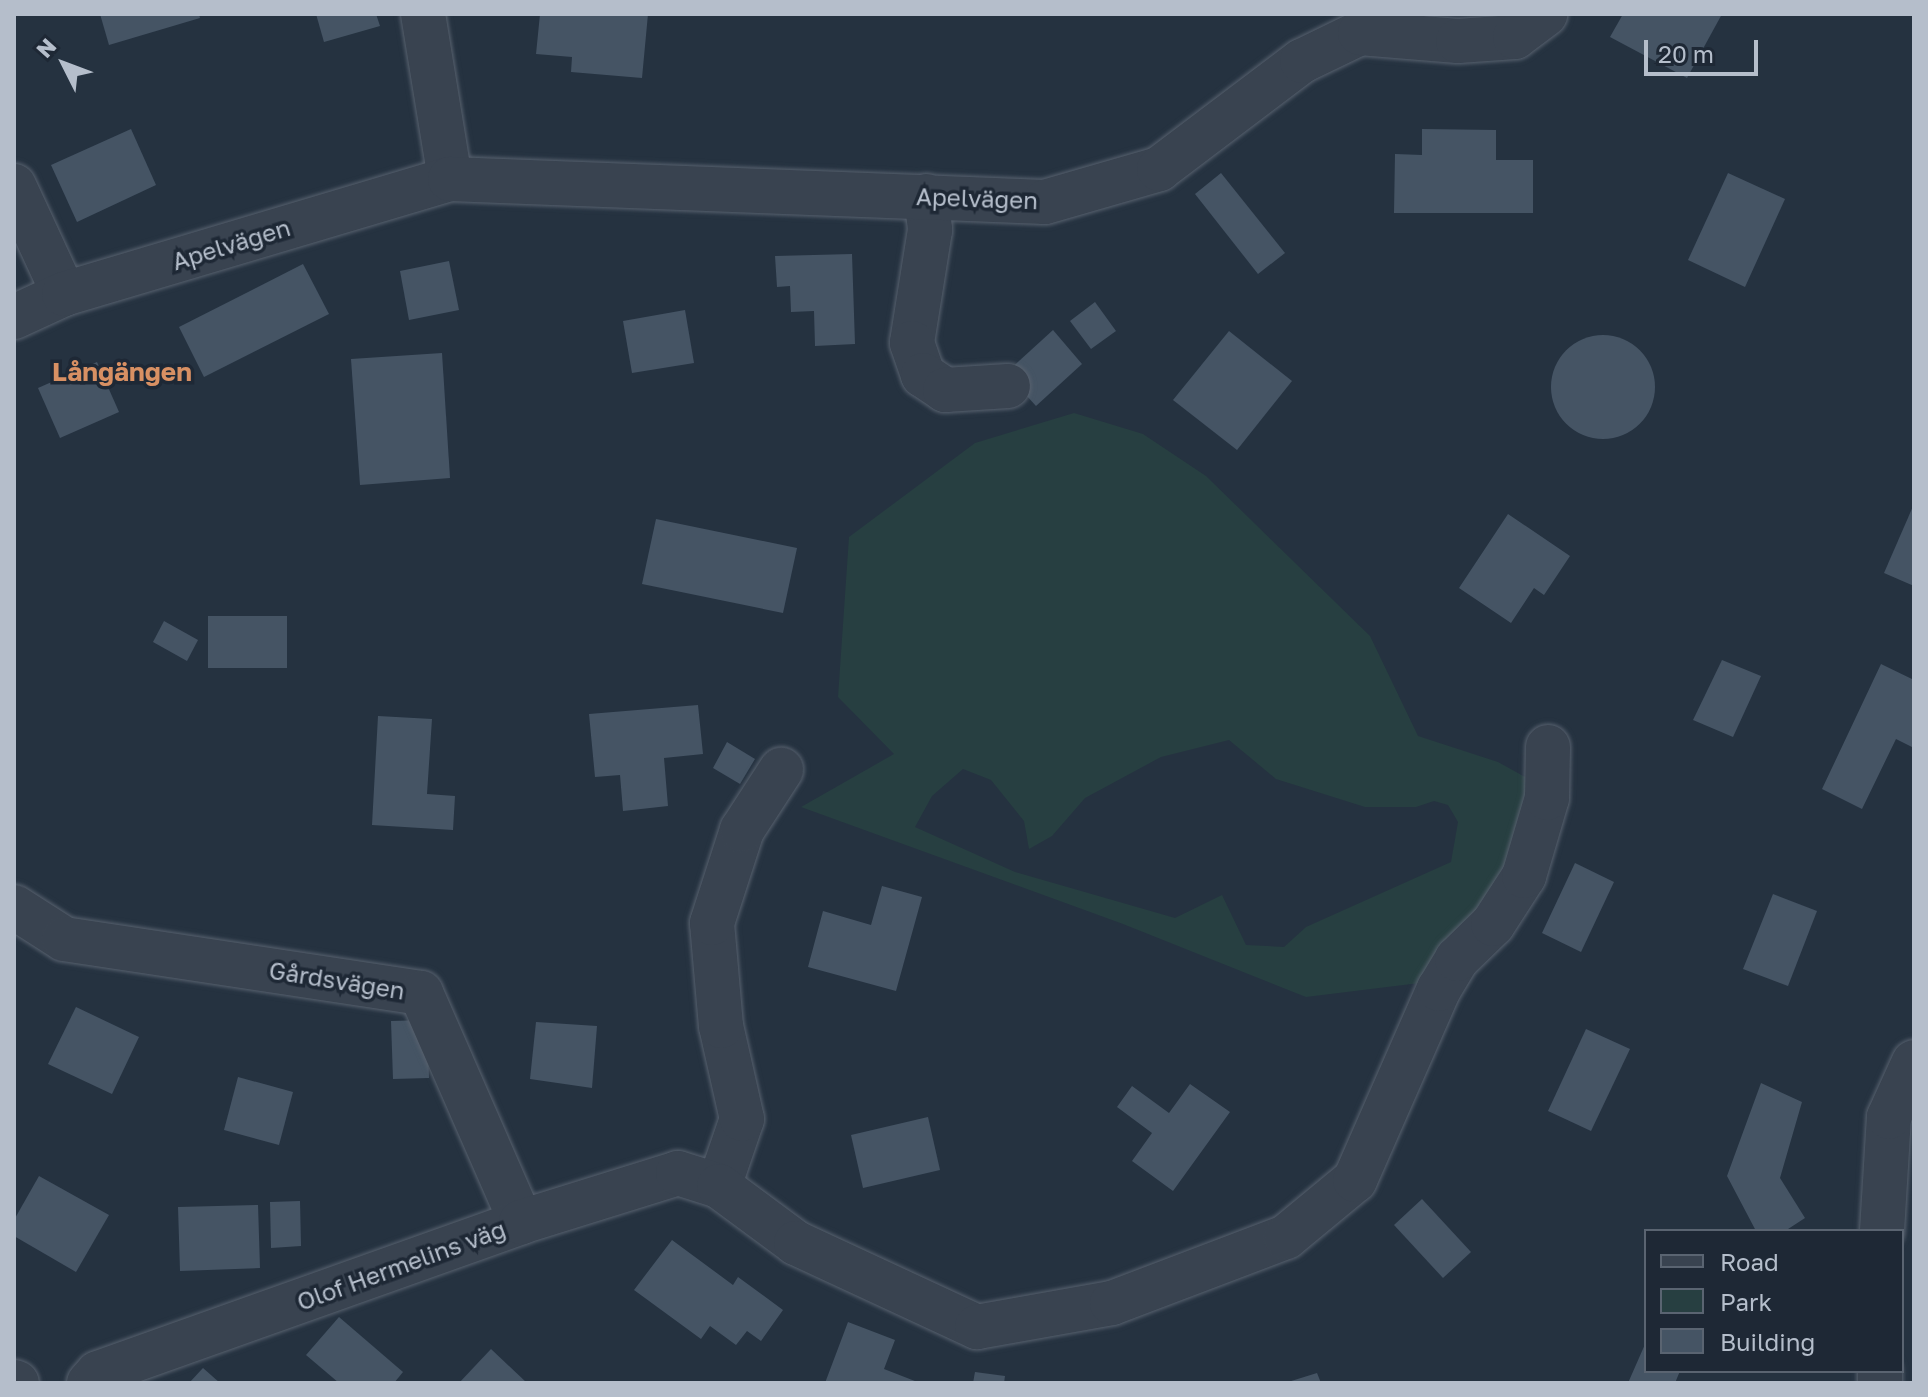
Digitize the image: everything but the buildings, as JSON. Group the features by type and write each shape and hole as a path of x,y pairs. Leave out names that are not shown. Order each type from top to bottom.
{"street":[{"path":"423,14 450,179"},
{"name":"Apelvägen","path":"14,317 64,294 450,179 1045,202 1159,169 1302,61 1360,33 1458,41 1515,37 1545,14"},
{"path":"14,186 64,294"},
{"path":"926,196 930,230 912,343 923,375 945,390 1008,386"},
{"name":"Olof Hermelins väg","path":"89,1383 98,1373 521,1222 678,1173 719,1186 796,1243 977,1327 1112,1303 1286,1237 1355,1180 1457,959 1493,924 1524,876 1547,798 1548,747"},
{"path":"719,1186 742,1119 721,1026 712,923 742,830 781,770"},
{"name":"Gårdsvägen","path":"14,907 64,939 421,993 521,1222"},
{"path":"1882,1229 1889,1117 1914,1062"}],"green space":[{"path":"1074,413 1143,434 1206,476 1370,636 1418,736 1498,762 1536,783 1527,847 1444,980 1306,997 1123,924 801,807 894,754 838,697 849,537 975,443","holes":["1229,740 1276,779 1365,807 1416,807 1434,801 1448,805 1458,822 1451,862 1306,927 1284,947 1246,945 1222,895 1175,918 1015,872 915,827 932,796 963,769 991,780 1024,821 1029,849 1052,836 1085,798 1161,757"]}],"district":[{"name":"Långängen","path":"122,372"}]}
